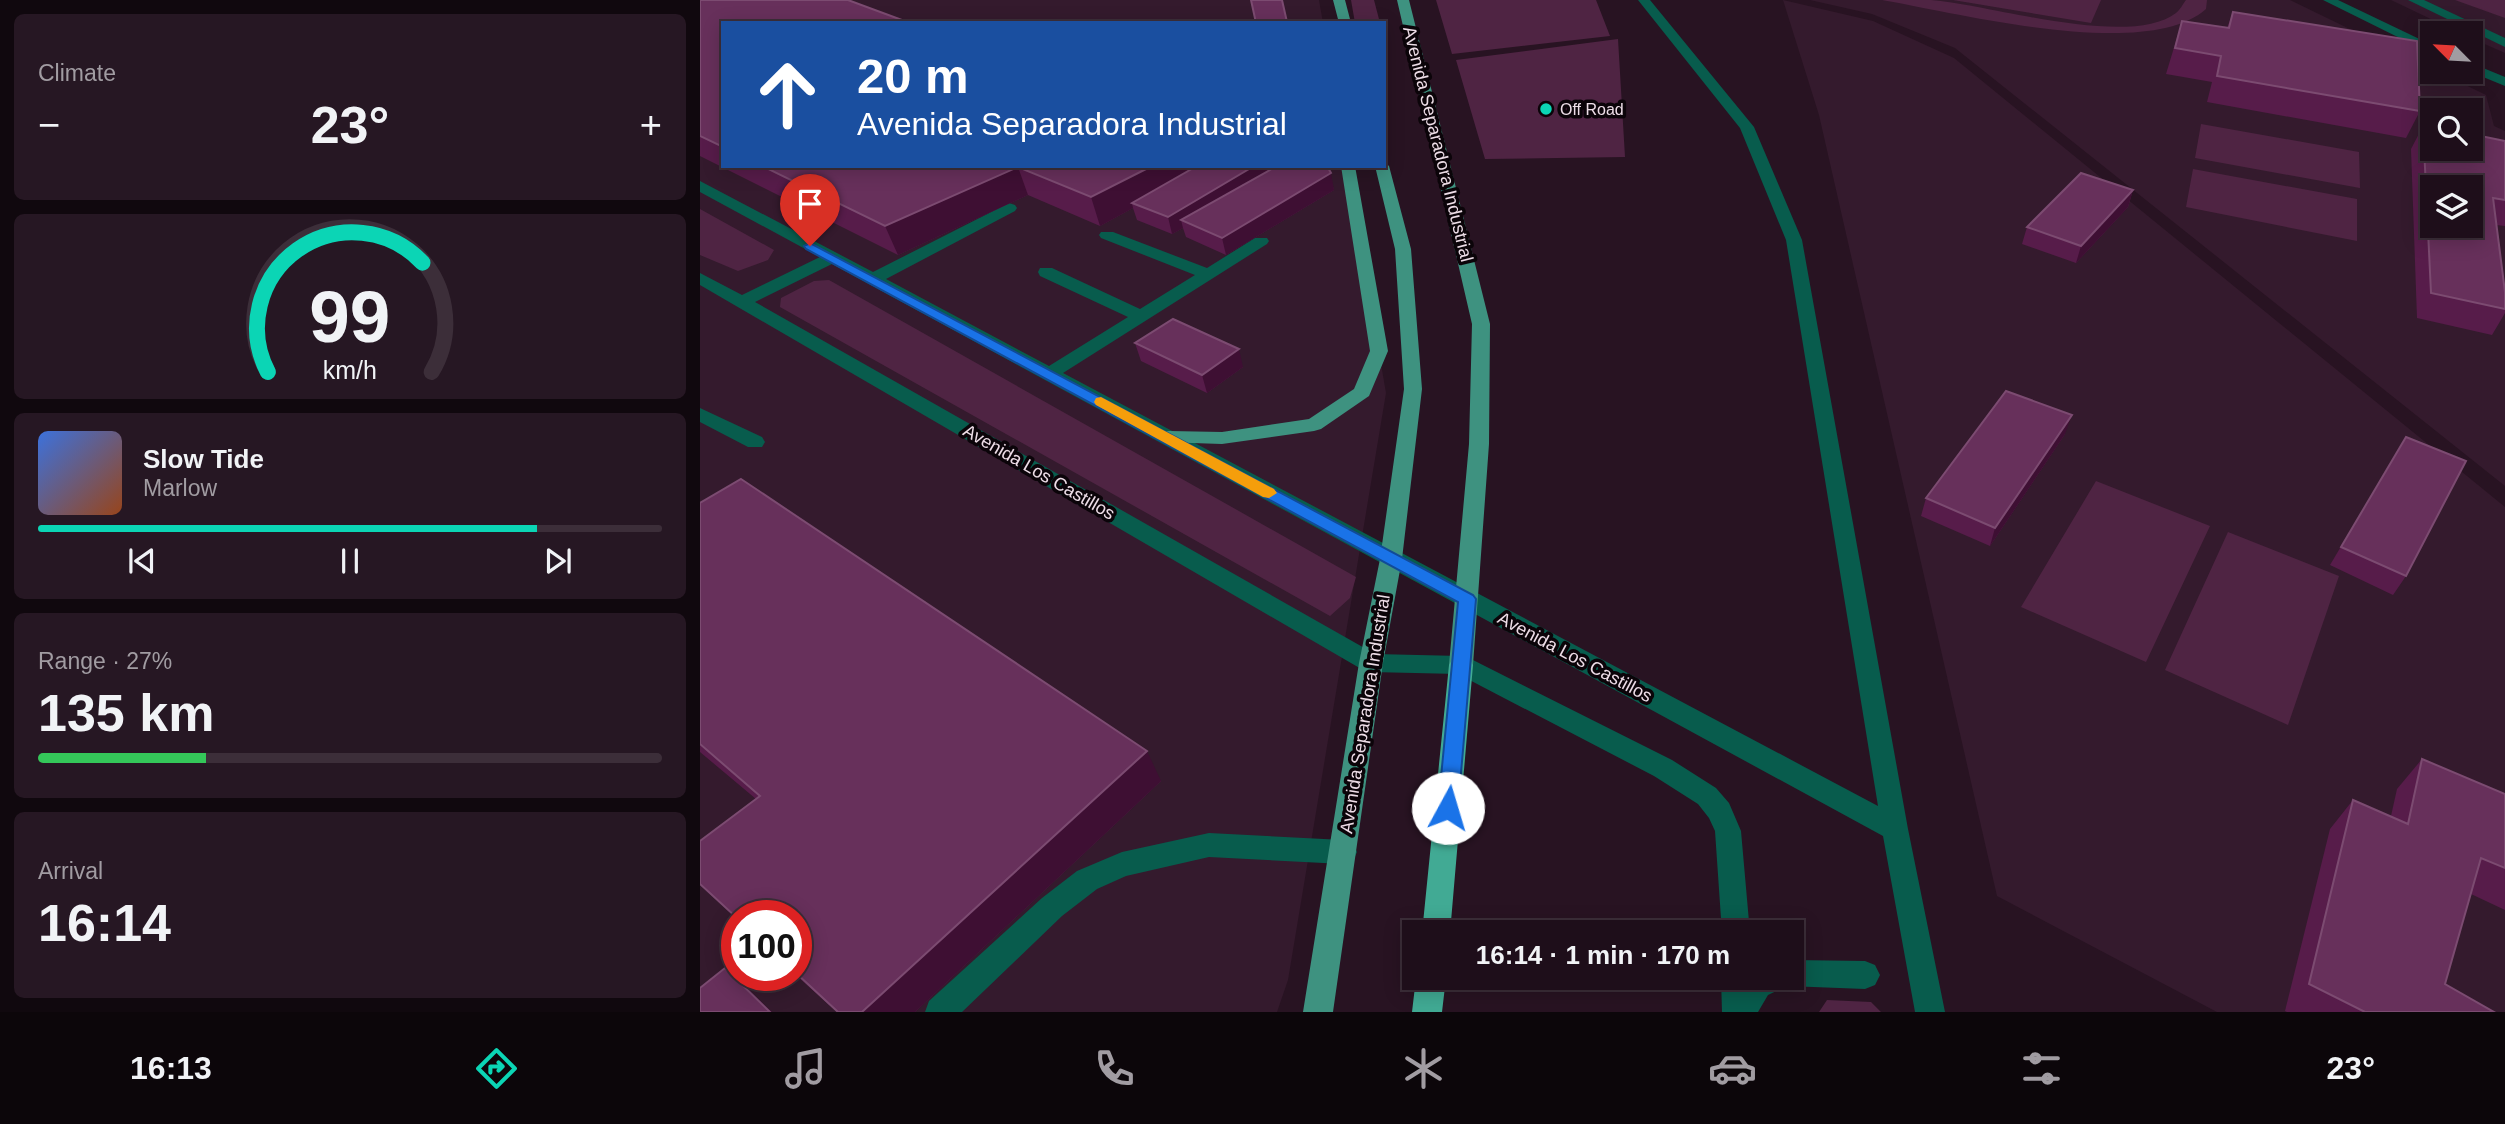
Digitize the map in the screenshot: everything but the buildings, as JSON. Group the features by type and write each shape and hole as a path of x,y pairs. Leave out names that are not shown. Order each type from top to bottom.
{"highway":[{"path":"1437,920 1461,665"},
{"path":"1427,1012 1430,990"}],"main road":[{"path":"1339,0 1344,21"},
{"name":"Avenida Separadora Industrial","path":"1403,0 1481,324 1479,444 1461,665"},
{"path":"1169,438 1222,438 1314,425 1362,392 1379,351 1348,168"},
{"name":"Avenida Separadora Industrial","path":"1318,1012 1371,663 1391,559 1413,389 1403,249 1383,168"}],"street":[{"path":"1644,0 1747,127 1794,240 1895,829 1930,1012"},
{"path":"2329,0 2420,44"},
{"path":"2414,0 2505,43"},
{"path":"2483,72 2505,82"},
{"name":"Avenida Los Castillos","path":"700,186 1895,829"},
{"path":"871,280 1009,208"},
{"path":"1107,236 1208,274"},
{"path":"1049,374 1261,241"},
{"path":"742,302 832,258"},
{"path":"1046,271 1141,316"},
{"name":"Avenida Los Castillos","path":"702,281 1371,663 1461,665"},
{"path":"700,414 755,442"},
{"path":"1461,665 1664,768 1707,796 1720,811 1728,831 1735,920"},
{"path":"940,1012 1052,907 1087,880 1122,864 1209,845 1343,852"},
{"path":"1804,974 1865,975"},
{"path":"1438,990 1442,1012"},
{"path":"1737,990 1739,1012"},
{"path":"1739,1012 1753,990"}],"shaded area":[{"path":"700,0 1319,0 1323,21 721,21 721,168 1347,168 1386,393 1288,980 1277,1012 700,1012"},
{"path":"1351,0 1374,0 1379,21 1355,21"},
{"path":"1436,0 1596,0 1610,36 1452,54"},
{"path":"1783,0 1873,21 1954,58 2505,507 2505,1012 2217,1012 1997,896 1819,115"},
{"path":"1810,0 2290,0 2420,63 2420,84 2464,84 2486,95 2494,126 2505,131 2505,486 1955,48 1872,14"},
{"path":"1882,0 1931,0 2057,22 2126,27 2154,23 2176,13 2186,0 2207,0 2206,9 2178,24 2141,32 2098,33 2002,23"},
{"path":"1953,0 2101,0 2091,23"},
{"path":"2391,0 2505,0 2505,53 2483,43 2483,21 2435,21"},
{"path":"2455,0 2505,0 2505,18"},
{"name":"Off Road","path":"1618,39 1625,157 1485,159 1456,60"},
{"path":"2201,124 2359,152 2360,188 2195,158"},
{"path":"2193,169 2357,199 2357,241 2186,207"},
{"path":"700,209 774,250 768,260 738,271 700,255"},
{"path":"829,280 1356,577 1350,598 1330,616 780,307 781,298 814,281"},
{"path":"2096,481 2210,526 2146,662 2021,607"},
{"path":"2228,532 2339,576 2288,725 2165,670"},
{"path":"1827,1000 1871,1002 1881,1012 1819,1012"}],"slow traffic":[{"path":"1101,402 1269,493"}],"place":[{"name":"Off Road","path":"1546,109"}],"route":[{"path":"810,246 1467,599 1448,808"}]}
